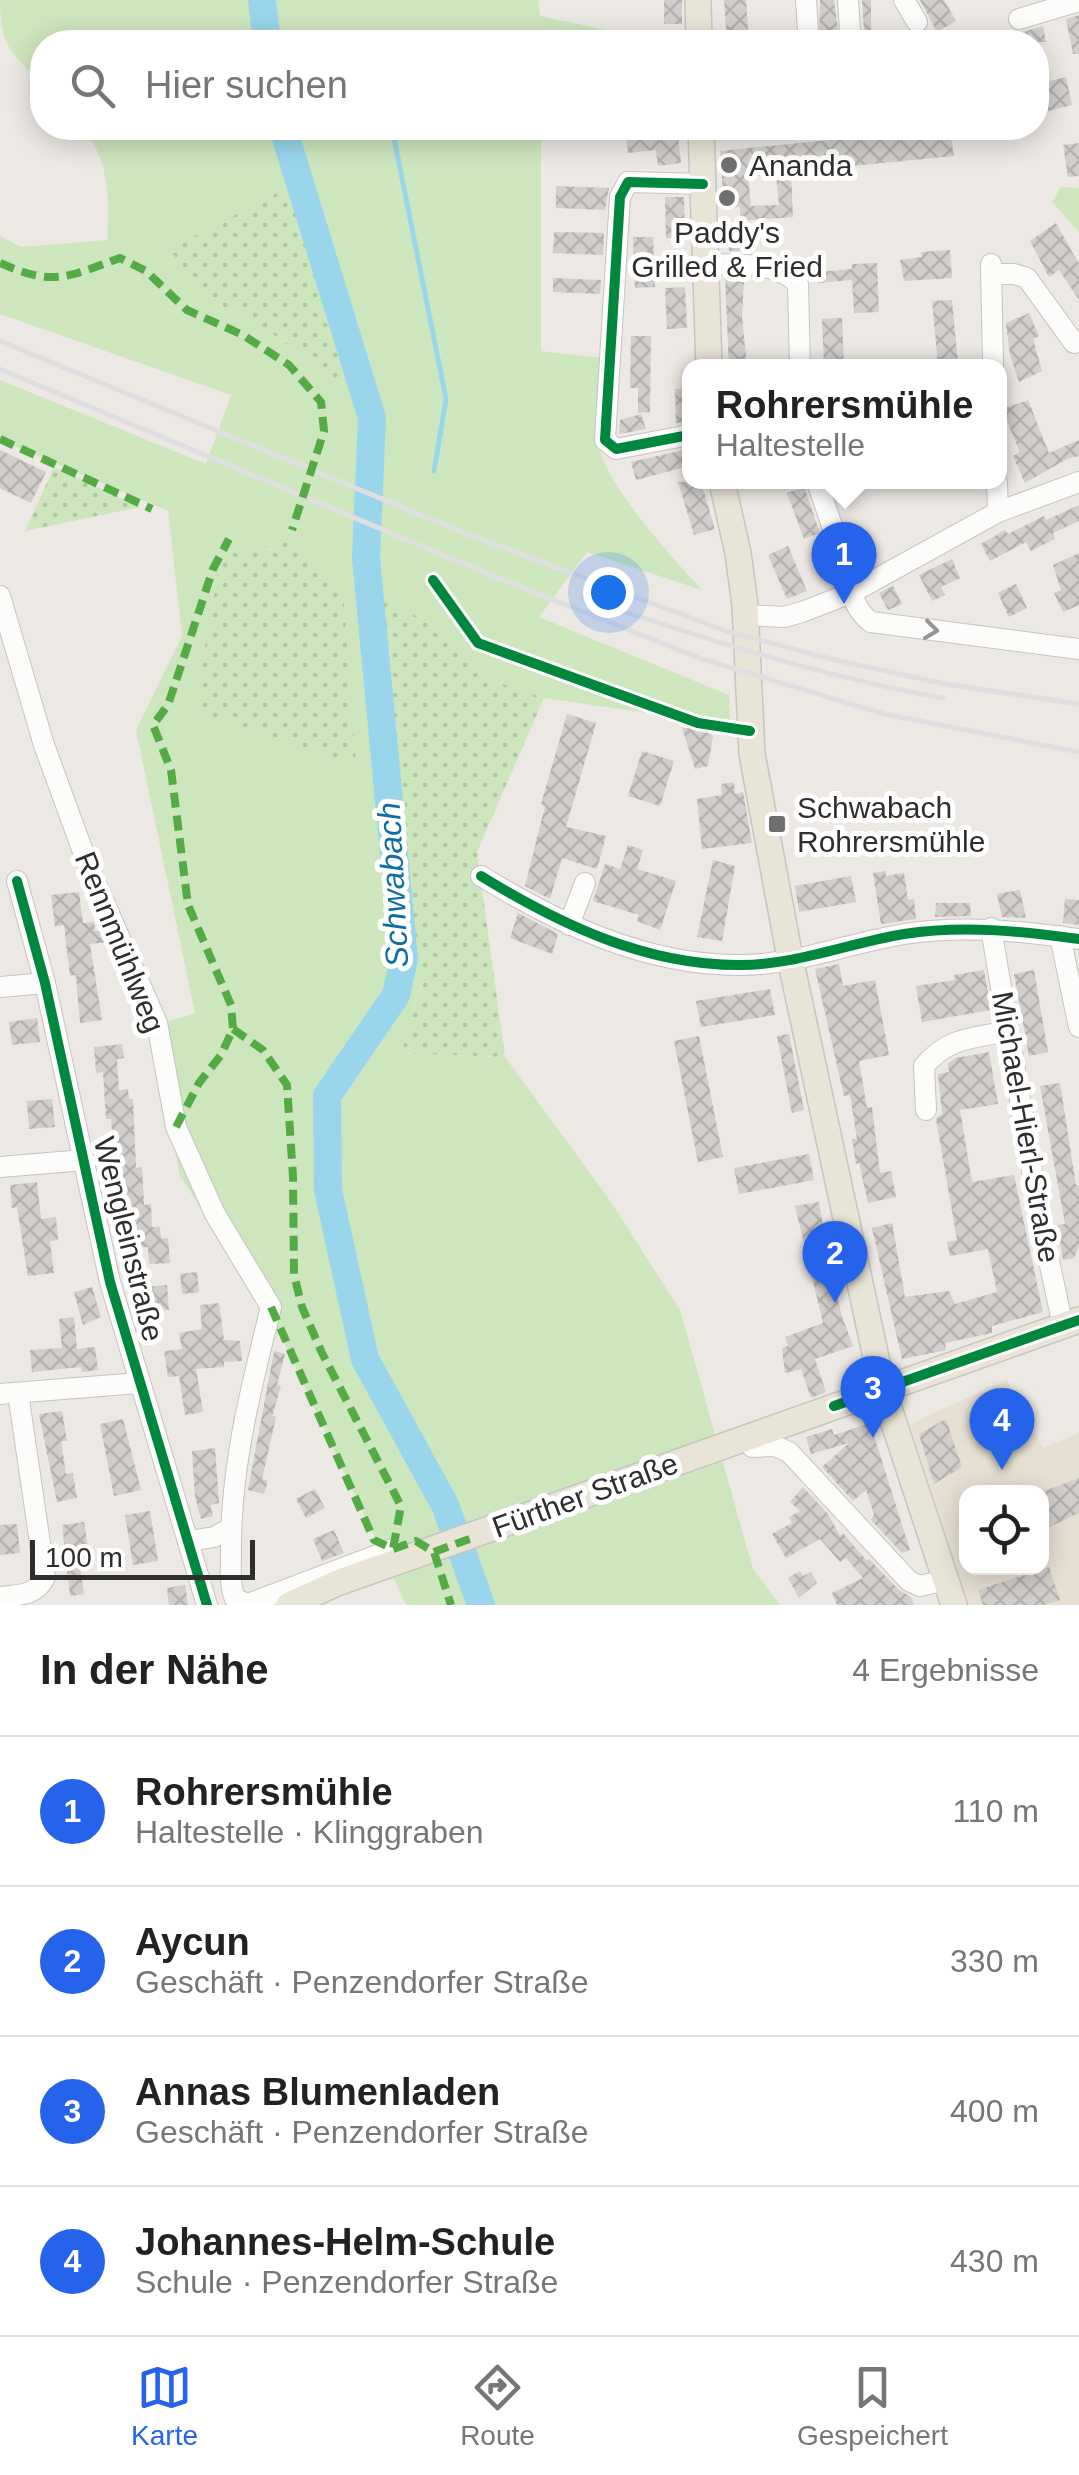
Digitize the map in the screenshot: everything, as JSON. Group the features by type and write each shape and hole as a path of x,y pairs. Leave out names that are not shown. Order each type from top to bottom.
{"main road":[{"path":"698,0 699,30"},
{"path":"702,140 710,359"},
{"path":"724,489 738,553 745,614 752,754 790,958 883,1390 949,1592"},
{"name":"Fürther Straße","path":"289,1605 337,1583 1071,1323"}],"street":[{"path":"806,0 808,30"},
{"path":"848,0 850,30"},
{"path":"904,0 916,22"},
{"path":"1018,19 1079,1"},
{"path":"682,436 616,449 606,440 620,197 628,182 703,184"},
{"path":"707,264 755,266 788,273 798,284 800,359"},
{"path":"993,359 991,268 1027,278 1074,343"},
{"path":"745,614 784,617 851,592 998,512 1079,482"},
{"path":"819,489 850,578 851,592 863,616 872,622 1079,649"},
{"path":"997,489 998,512"},
{"name":"Rennmühlweg","path":"0,596 44,744 89,868 157,1023 176,1126 215,1214 271,1307 241,1427 231,1528 231,1589 241,1603 248,1604 393,1548"},
{"path":"481,876 537,911 648,954 740,966 905,934 991,928 1070,938 1079,1028"},
{"name":"Wengleinstraße","path":"18,882 45,983 110,1282 207,1605"},
{"path":"570,924 585,883"},
{"name":"Michael-Hierl-Straße","path":"991,928 1041,1224 1071,1323"},
{"path":"0,987 45,983"},
{"path":"926,1110 924,1066 936,1052 952,1042 1008,1031"},
{"path":"0,1168 84,1160"},
{"path":"0,1598 40,1589 45,1577 9,1394 140,1383"},
{"path":"752,1448 774,1446 790,1452 909,1580 949,1592"},
{"path":"189,1541 214,1537 231,1528"}],"shaded area":[{"path":"1007,1380 1043,1448 1079,1433 1079,1605 968,1605 910,1424"}],"green space":[{"path":"0,0 538,0 540,16 606,30 30,30 30,72 5,39"},
{"path":"91,140 541,140 541,351 602,358 597,407 601,455 639,517 702,590 587,552 539,617 729,695 730,725 544,698 483,677 449,634 381,598 420,992 401,1053 505,1057 611,1202 680,1310 753,1569 780,1605 406,1605 273,1319 180,1176 153,1026 195,1013 136,730 182,636 168,511 0,440 0,380 206,464 231,395 0,314 0,236 21,247 107,240 106,180","holes":["291,185 356,386 333,380 257,322 200,296 280,191"]},
{"path":"292,185 357,386 333,380 257,322 200,296 170,249"},
{"path":"1061,187 1079,188 1079,232 1052,202"},
{"path":"54,467 140,507 25,531"},
{"path":"289,542 343,588 356,764 194,711 221,555"},
{"path":"381,597 449,634 483,677 544,698 477,852 505,1057 401,1053 420,992"}],"building":[{"path":"664,0 682,0 682,24 664,24"},
{"path":"724,0 746,0 748,30 726,30"},
{"path":"820,0 834,0 838,30 819,30"},
{"path":"862,0 871,0 871,30 864,29"},
{"path":"920,0 944,0 956,21 936,30"},
{"path":"1079,15 1079,54 1073,54 1066,19"},
{"path":"1066,77 1072,105 1049,111 1049,81"},
{"path":"627,140 678,140 681,163 658,166 656,150 628,153"},
{"path":"830,140 952,140 954,156 791,172 793,217 740,221 740,207 724,208 720,151","holes":["776,174 779,205 751,206 748,177"]},
{"path":"1079,143 1079,176 1068,177 1063,145"},
{"path":"556,186 609,188 605,210 556,208"},
{"path":"665,197 684,197 685,238 666,238"},
{"path":"1056,223 1079,264 1079,300 1059,270 1049,277 1030,241"},
{"path":"749,229 751,252 729,251 728,231"},
{"path":"554,232 604,233 603,255 553,253"},
{"path":"633,237 653,237 655,287 635,288"},
{"path":"950,250 952,278 904,281 900,260 922,257 921,252"},
{"path":"877,263 879,312 854,313 852,280 818,283 818,272"},
{"path":"553,278 601,280 600,294 553,292"},
{"path":"725,278 744,279 742,317 746,359 729,359"},
{"path":"685,287 687,328 667,329 665,288"},
{"path":"952,300 958,359 937,359 932,301"},
{"path":"1029,313 1039,336 1033,339 1042,371 1019,382 1006,323"},
{"path":"842,318 844,359 824,359 822,319"},
{"path":"631,336 651,336 650,412 638,413 638,388 630,388"},
{"path":"682,388 682,423 676,423 675,389"},
{"path":"1028,400 1049,453 1079,440 1079,456 1025,483 1013,456 1020,452 1007,421 1007,407"},
{"path":"641,414 646,429 619,434 620,420"},
{"path":"0,450 46,472 31,503 0,488"},
{"path":"682,451 682,468 636,480 631,462"},
{"path":"678,482 682,482 682,489 703,489 715,529 694,535"},
{"path":"805,489 820,533 804,539 787,493"},
{"path":"1079,505 1079,521 1053,533 1055,539 1031,551 1026,542 990,561 981,544 1005,530 1008,534 1044,516 1046,520"},
{"path":"788,546 807,591 787,599 768,555"},
{"path":"1079,553 1079,605 1063,612 1054,593 1061,590 1053,565"},
{"path":"952,559 960,578 941,587 945,595 932,601 919,575"},
{"path":"1016,584 1027,608 1009,617 998,593"},
{"path":"893,586 902,604 888,610 879,593"},
{"path":"567,714 596,723 566,827 606,836 597,869 562,858 550,899 525,886 545,806 541,804"},
{"path":"682,728 704,729 713,736 708,766 695,769"},
{"path":"642,751 674,761 660,806 628,796"},
{"path":"734,782 735,794 743,792 752,843 702,849 697,799 722,795 721,784"},
{"path":"628,845 643,850 637,869 676,881 660,930 637,921 639,915 593,901 605,864 620,869"},
{"path":"713,860 735,866 722,941 697,937"},
{"path":"885,871 886,876 904,873 908,900 914,899 916,919 881,924 873,873"},
{"path":"851,876 856,902 799,912 795,886"},
{"path":"1020,890 1026,918 1002,917 997,894"},
{"path":"79,892 83,923 94,922 95,931 101,930 106,942 90,944 102,1020 80,1023 76,975 70,976 64,925 55,926 51,895"},
{"path":"1065,899 1079,900 1079,925 1063,923"},
{"path":"936,903 970,903 971,916 935,917"},
{"path":"518,913 558,934 552,954 510,938"},
{"path":"839,964 843,986 875,980 889,1055 859,1061 867,1108 872,1107 880,1173 891,1171 896,1197 868,1203 859,1163 856,1164 852,1139 857,1139 850,1095 844,1096 815,969"},
{"path":"984,970 991,1010 922,1022 916,986 955,980 954,975"},
{"path":"1034,970 1048,1052 1029,1056 1014,974"},
{"path":"770,989 775,1015 701,1027 696,1001"},
{"path":"37,1018 40,1042 12,1045 9,1022"},
{"path":"789,1034 804,1110 792,1113 777,1036"},
{"path":"699,1036 723,1157 698,1162 674,1041"},
{"path":"122,1044 124,1058 117,1059 119,1090 128,1089 129,1099 133,1099 136,1168 142,1167 144,1205 151,1204 152,1227 160,1227 161,1239 168,1238 170,1263 149,1264 148,1247 132,1248 120,1156 114,1157 111,1119 106,1119 103,1072 96,1073 94,1047"},
{"path":"989,1052 998,1104 960,1110 972,1182 1014,1175 1043,1312 992,1326 992,1333 945,1343 946,1350 902,1359 872,1228 892,1223 905,1297 949,1291 955,1304 997,1292 988,1249 950,1256 947,1242 957,1240 936,1119 942,1114 938,1074 949,1072 948,1063 956,1058"},
{"path":"1060,1083 1079,1185 1079,1247 1074,1258 1063,1260 1057,1225 1065,1224 1040,1086"},
{"path":"52,1099 55,1127 29,1129 27,1101"},
{"path":"809,1154 814,1180 739,1194 734,1168"},
{"path":"37,1182 41,1219 56,1217 58,1240 50,1241 54,1273 28,1276 10,1185"},
{"path":"819,1202 826,1245 832,1244 841,1314 853,1346 815,1359 826,1392 811,1398 801,1369 785,1373 782,1348 788,1346 785,1337 823,1323 795,1206"},
{"path":"197,1272 199,1292 182,1294 180,1274"},
{"path":"167,1285 169,1310 149,1312 147,1287"},
{"path":"92,1287 101,1317 83,1325 74,1292"},
{"path":"219,1303 224,1340 240,1341 242,1361 196,1369 203,1412 185,1415 179,1376 168,1377 164,1351 182,1349 179,1333 202,1329 200,1305"},
{"path":"74,1317 77,1349 95,1347 98,1370 82,1372 81,1367 32,1372 30,1350 62,1348 59,1319"},
{"path":"274,1351 285,1354 262,1479 268,1481 264,1494 248,1490"},
{"path":"62,1411 67,1441 61,1441 66,1474 73,1473 77,1498 57,1502 39,1414"},
{"path":"123,1419 141,1490 114,1496 100,1424"},
{"path":"946,1419 962,1467 934,1484 919,1434"},
{"path":"870,1423 910,1550 902,1553 871,1520 874,1514 866,1490 853,1501 822,1467 849,1443 811,1454 806,1437 832,1429 834,1435"},
{"path":"215,1448 219,1503 210,1505 213,1516 201,1519 192,1451"},
{"path":"1079,1478 1079,1513 1049,1527 1049,1489"},
{"path":"803,1487 828,1514 840,1536 843,1533 867,1561 911,1597 914,1605 837,1605 832,1593 863,1578 846,1558 840,1562 820,1539 786,1558 772,1534 792,1523 789,1517 800,1511 790,1502"},
{"path":"315,1489 325,1508 306,1518 296,1499"},
{"path":"150,1511 158,1561 133,1565 125,1515"},
{"path":"84,1522 91,1565 80,1567 84,1594 70,1596 62,1525"},
{"path":"17,1524 20,1553 0,1555 0,1525"},
{"path":"334,1530 344,1553 322,1561 313,1539"},
{"path":"1049,1567 1060,1600 1044,1605 983,1605 978,1590 1024,1575 1049,1575"},
{"path":"800,1571 803,1576 811,1572 817,1583 799,1598 788,1578"},
{"path":"185,1585 188,1605 169,1605 167,1588"}],"waterway":[{"name":"Schwabach","path":"262,0 266,30"},
{"name":"Schwabach","path":"287,140 372,418 366,558 404,959 396,995 327,1096 328,1190 365,1359 445,1505 481,1605"},
{"path":"394,140 446,399 434,471"}],"railway":[{"path":"0,341 462,532 726,631 945,684 1079,704"},
{"path":"0,369 702,659 884,714 1079,752"},
{"path":"583,598 806,667 943,698"}],"marked path":[{"path":"0,263 34,275 60,277 120,258 146,271 187,310 243,335 289,365 321,402 324,431 292,530"},
{"path":"0,439 152,509"},
{"path":"176,1127 233,1029 231,1005 188,905 171,770 153,725 168,705 213,569 229,539"},
{"path":"233,1029 263,1050 287,1085 294,1275 302,1307 322,1353 401,1506 393,1549"},
{"path":"271,1307 374,1540 393,1549 416,1541 434,1552 451,1605"},
{"path":"434,1552 475,1537"}],"cycle path":[{"path":"682,436 616,449 605,440 620,197 628,182 703,184"},
{"path":"433,580 478,643 698,723 750,731"},
{"path":"481,876 604,939 703,963 779,962 904,934 948,930 1079,939"},
{"path":"17,881 45,983 110,1282 207,1605"},
{"path":"834,1406 1079,1320"}],"place":[{"name":"Ananda","path":"729,165"},
{"name":"Paddy's Grilled & Fried","path":"727,198"},
{"name":"Rohrersmühle","path":"844,604"},
{"name":"Schwabach Rohrersmühle","path":"777,824"},
{"name":"Aycun","path":"835,1303"},
{"name":"Annas Blumenladen","path":"873,1438"},
{"name":"Johannes-Helm-Schule","path":"1002,1470"}]}
